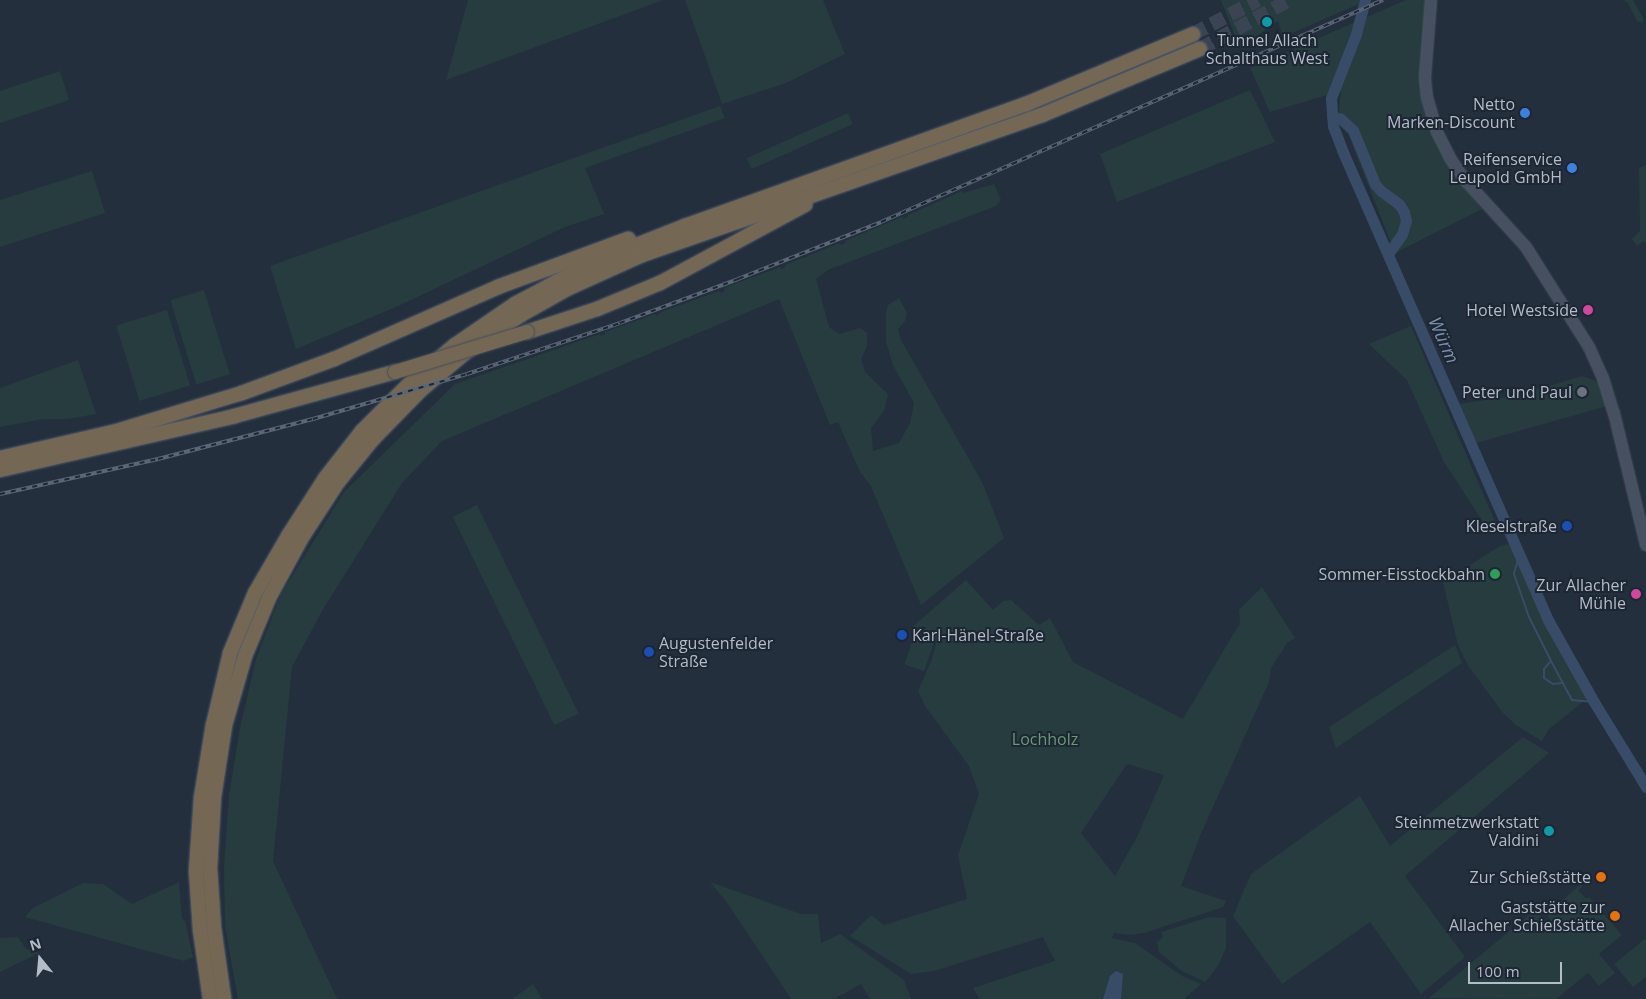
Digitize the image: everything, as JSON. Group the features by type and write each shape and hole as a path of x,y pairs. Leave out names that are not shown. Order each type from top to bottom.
{"highway":[{"path":"210,999 200,930 196,871 201,798 213,725 230,653 254,593 326,476 362,431 410,383 455,345 515,304 555,281 594,262 685,226 1026,104 1193,34"},
{"path":"224,999 214,928 210,868 214,797 225,725 245,656 269,598 301,539 338,482 374,439 421,390 465,353 521,315 569,288 642,255 1042,115 1200,49"},
{"path":"0,470 235,416 395,372 597,309 660,283 843,185"},
{"path":"0,458 117,431 242,393 334,359 498,288 587,253 630,238 685,226"}],"main road":[{"path":"1431,0 1425,78 1432,118 1450,158 1477,194 1526,247 1589,347 1603,378 1617,424 1646,545"}],"green space":[{"path":"468,0 663,0 446,80"},
{"path":"685,0 823,0 845,54 786,83 722,104"},
{"path":"1221,0 1368,0 1283,37 1278,21 1240,48"},
{"path":"1406,0 1426,0 1421,88 1431,131 1465,189 1482,209 1395,253 1339,111 1341,91 1270,112 1250,68"},
{"path":"1623,0 1633,0 1643,18 1643,23 1637,21 1628,3"},
{"path":"60,71 69,100 0,123 0,91"},
{"path":"1250,90 1275,142 1117,202 1100,154"},
{"path":"720,106 725,118 585,168 604,214 565,227 396,307 296,349 270,266"},
{"path":"848,113 853,124 751,169 747,158"},
{"path":"1646,165 1646,243 1643,241 1637,246 1632,239 1640,231 1639,168"},
{"path":"92,171 105,213 0,247 0,200"},
{"path":"994,184 1001,200 996,206 828,270 816,279 829,327 839,334 860,328 867,333 867,346 861,359 865,372 888,394 884,411 871,428 873,451 899,443 910,423 914,403 893,365 886,342 886,312 888,305 899,298 907,313 905,321 898,329 901,340 983,484 1004,538 921,605 871,486 860,472 838,422 830,425 779,299 442,441 402,483 322,611 292,667 273,861 337,999 238,999 225,926 224,867 229,795 240,728 256,659 281,594 344,492 455,384 600,334 601,336 605,332 655,314 657,316 661,312 719,291 720,293 725,291 724,288 780,267 781,269 785,265 840,243 841,245 846,243 845,241 902,217 903,219 908,217 908,215 962,191 963,193"},
{"path":"204,290 230,374 196,384 171,300"},
{"path":"167,310 190,386 139,401 116,325"},
{"path":"1411,326 1496,524 1491,526 1485,525 1444,462 1407,380 1369,344"},
{"path":"78,360 96,414 68,419 43,419 0,427 0,388"},
{"path":"1582,376 1599,382 1607,406 1476,443 1458,404 1516,396"},
{"path":"477,505 579,714 554,725 453,517"},
{"path":"1513,543 1540,606 1589,697 1549,729 1542,741 1517,726 1503,713 1469,667 1458,645 1443,582 1500,546"},
{"name":"Lochholz","path":"966,580 993,610 1003,601 1011,600 1039,625 1050,618 1073,662 1183,719 1240,623 1239,610 1262,587 1295,638 1287,643 1271,668 1269,682 1200,836 1181,886 1226,901 1223,907 1144,933 1131,935 1114,933 1112,938 1135,943 1182,976 1201,984 1184,999 980,999 973,988 1055,961 1043,937 934,971 911,974 850,936 871,915 884,925 967,899 958,855 979,794 969,766 925,706 918,691 932,659 936,644 934,639 910,629","holes":["1127,764 1164,775 1137,837 1115,876 1081,833"]},
{"path":"914,636 934,643 924,671 904,664"},
{"path":"1455,645 1462,663 1336,748 1329,727"},
{"path":"1523,737 1549,753 1405,876 1465,957 1421,994 1370,922 1282,984 1233,916 1251,874 1360,796 1390,846"},
{"path":"179,882 182,918 185,921 193,957 184,961 25,917 33,908 83,883 103,884 132,904"},
{"path":"710,882 801,914 818,914 821,943 840,934 904,980 911,999 870,999 861,984 834,999 791,999 728,904"},
{"path":"1581,884 1583,886 1578,890 1586,899 1589,897 1622,935 1599,954 1615,973 1599,986 1588,973 1556,999 1429,998 1535,910 1547,923 1551,920 1546,914"},
{"path":"1209,917 1226,918 1226,948 1218,966 1205,982 1182,971 1159,952 1157,942 1163,937 1161,932"},
{"path":"18,937 26,949 39,953 0,972 0,938"},
{"path":"1646,938 1646,977 1633,987 1614,964"},
{"path":"533,984 542,999 512,999"}],"water":[{"path":"1116,971 1123,974 1121,999 1103,999 1110,976"}],"waterway":[{"name":"Würm","path":"1365,0 1356,34 1331,98 1333,126 1548,620 1594,702 1646,787"},
{"path":"1332,116 1341,119 1353,130 1375,184 1381,191 1399,204 1404,212 1406,221 1402,234 1388,254"},
{"path":"1519,556 1514,574 1529,617 1551,661 1572,700 1594,702"},
{"path":"1550,662 1544,669 1544,678 1553,684 1563,683"}],"tunnel":[{"path":"1193,34 1258,0"},
{"path":"1200,49 1289,0"}],"railway":[{"path":"0,494 158,459 313,419 467,374 620,323 738,279 881,222 1383,0"}],"place":[{"name":"Tunnel Allach Schalthaus West","path":"1267,22"},
{"name":"Netto Marken-Discount","path":"1525,113"},
{"name":"Reifenservice Leupold GmbH","path":"1572,168"},
{"name":"Hotel Westside","path":"1588,310"},
{"name":"Peter und Paul","path":"1582,392"},
{"name":"Kleselstraße","path":"1567,526"},
{"name":"Sommer-Eisstockbahn","path":"1495,574"},
{"name":"Zur Allacher Mühle","path":"1636,594"},
{"name":"Karl-Hänel-Straße","path":"902,635"},
{"name":"Augustenfelder Straße","path":"649,652"},
{"name":"Steinmetzwerkstatt Valdini","path":"1549,831"},
{"name":"Zur Schießstätte","path":"1601,877"},
{"name":"Gaststätte zur Allacher Schießstätte","path":"1615,916"}]}
